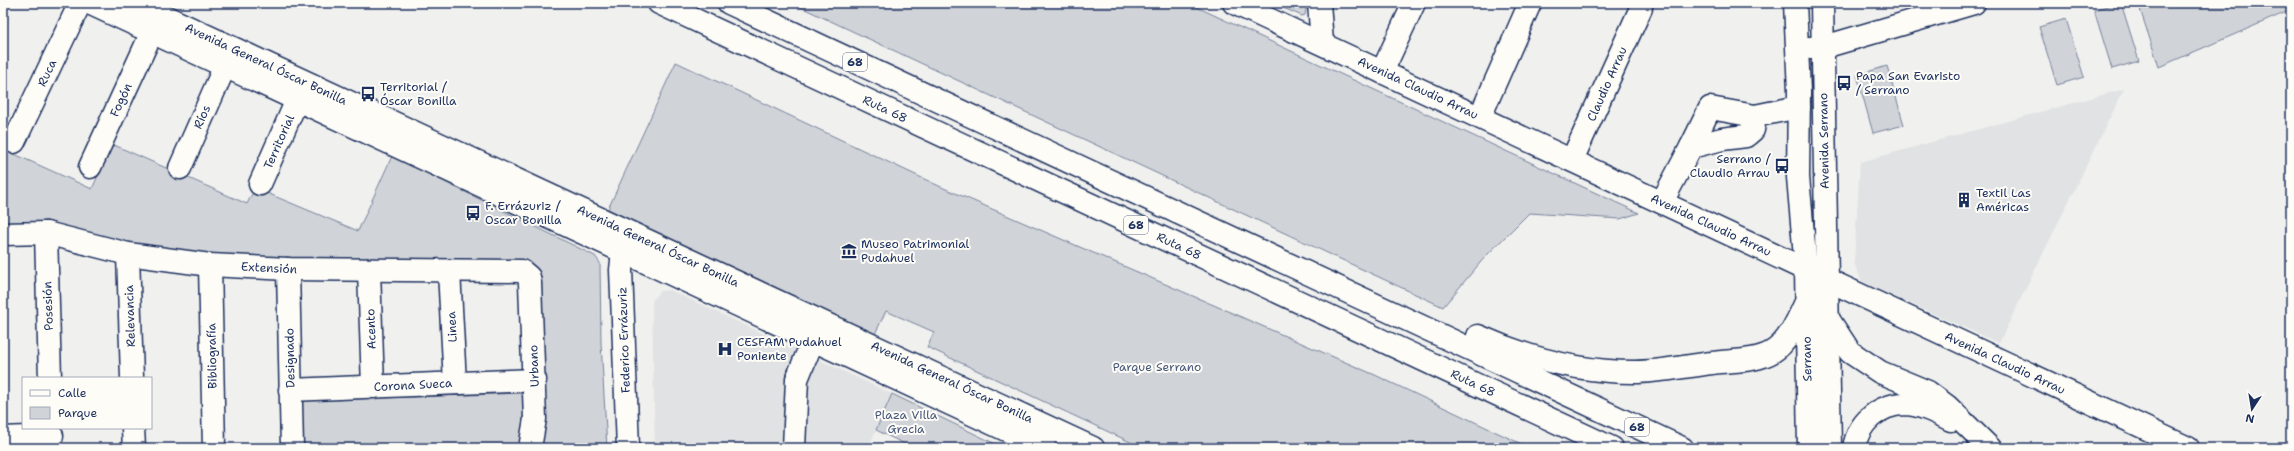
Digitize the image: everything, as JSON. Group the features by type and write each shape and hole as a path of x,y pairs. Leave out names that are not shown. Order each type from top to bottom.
{"main road":[{"name":"Ruca","path":"14,142 80,3"},
{"name":"Avenida General Óscar Bonilla","path":"89,3 297,100 627,242 1093,448"},
{"name":"Avenida General Óscar Bonilla","path":"136,3 627,242 812,340 1045,448"},
{"name":"Ruta 68","path":"659,3 1612,448"},
{"name":"68","path":"729,3 1682,448"},
{"name":"Avenida Claudio Arrau","path":"1234,3 2188,448"},
{"path":"1319,3 1322,43"},
{"path":"1382,72 1414,3"},
{"path":"1480,117 1530,3"},
{"name":"Avenida Serrano","path":"1795,3 1799,107 1798,177 1806,269"},
{"name":"Avenida Serrano","path":"1822,3 1824,47 1824,219 1827,279"},
{"path":"1797,49 1824,47 1944,7 1974,3"},
{"name":"Claudio Arrau","path":"1572,160 1641,8"},
{"name":"Fogón","path":"90,168 152,32"},
{"name":"Ríos","path":"180,168 225,66"},
{"name":"Territorial","path":"260,184 297,100"},
{"path":"1662,202 1710,108 1756,116 1799,107"},
{"path":"1691,147 1722,139 1746,136 1753,130 1756,116"},
{"name":"Extensión","path":"3,234 46,233 128,254 210,265 288,269 449,272 522,271 529,277 530,283"},
{"name":"Posesión","path":"46,233 50,377"},
{"name":"Federico Errázuriz","path":"627,242 621,270 628,448"},
{"name":"Relevancia","path":"128,254 132,377"},
{"name":"Bibliografía","path":"210,265 214,448"},
{"name":"Designado","path":"288,269 292,448"},
{"name":"Serrano","path":"1806,269 1809,448"},
{"name":"Acento","path":"368,270 373,387"},
{"name":"Linea","path":"449,272 455,383"},
{"path":"1309,273 1431,316 1504,348 1543,360 1585,369 1610,371 1665,370 1736,361 1771,352 1788,336 1806,302"},
{"name":"Serrano","path":"1827,279 1829,320 1830,448"},
{"name":"Urbano","path":"530,283 535,380 535,418 530,448"},
{"path":"1829,320 1841,342 1858,359 1880,372 1928,392 1948,406 1968,429 1990,448"},
{"path":"794,448 797,379 812,340"},
{"name":"Corona Sueca","path":"290,390 535,380"},
{"path":"1854,448 1861,428 1867,419 1875,413 1904,404 1938,413 1968,429"},
{"path":"133,429 134,448"},
{"path":"3,438 52,437"}],"shaded area":[{"path":"2124,89 1999,343 1862,282 1854,263 1860,162"},
{"name":"CESFAM Pudahuel Poniente","path":"670,290 892,394 868,448 655,448 652,305 653,299 660,291"}],"green space":[{"path":"792,3 1188,3 1639,213 1620,219 1529,213 1485,257 1443,307"},
{"path":"1272,3 1307,3 1305,15 1302,16"},
{"path":"2121,3 2139,61 2112,69 2094,10"},
{"path":"2138,3 2291,3 2291,10 2159,67"},
{"path":"2066,19 2084,77 2057,85 2039,27"},
{"name":"Parque Serrano","path":"676,62 939,186 1375,375 1530,448 1143,448 927,347 934,332 886,311 875,334 608,209"},
{"path":"1887,66 1904,125 1873,133 1857,75"},
{"path":"112,144 247,204 255,188 358,231 392,156 595,256 600,263 601,343 607,448 301,448 299,401 524,393 534,269 206,258 3,226 3,149 92,189"},
{"name":"Plaza Villa Grecia","path":"892,394 1004,448 913,448 876,430"}],"place":[{"name":"Papa San Evaristo / Serrano","path":"1844,83"},
{"name":"Territorial / Óscar Bonilla","path":"368,94"},
{"name":"Serrano / Claudio Arrau","path":"1782,166"},
{"name":"Textil Las Américas","path":"1964,200"},
{"name":"F. Errázuriz / Oscar Bonilla","path":"473,213"},
{"name":"Museo Patrimonial Pudahuel","path":"849,251"},
{"name":"CESFAM Pudahuel Poniente","path":"725,349"}]}
